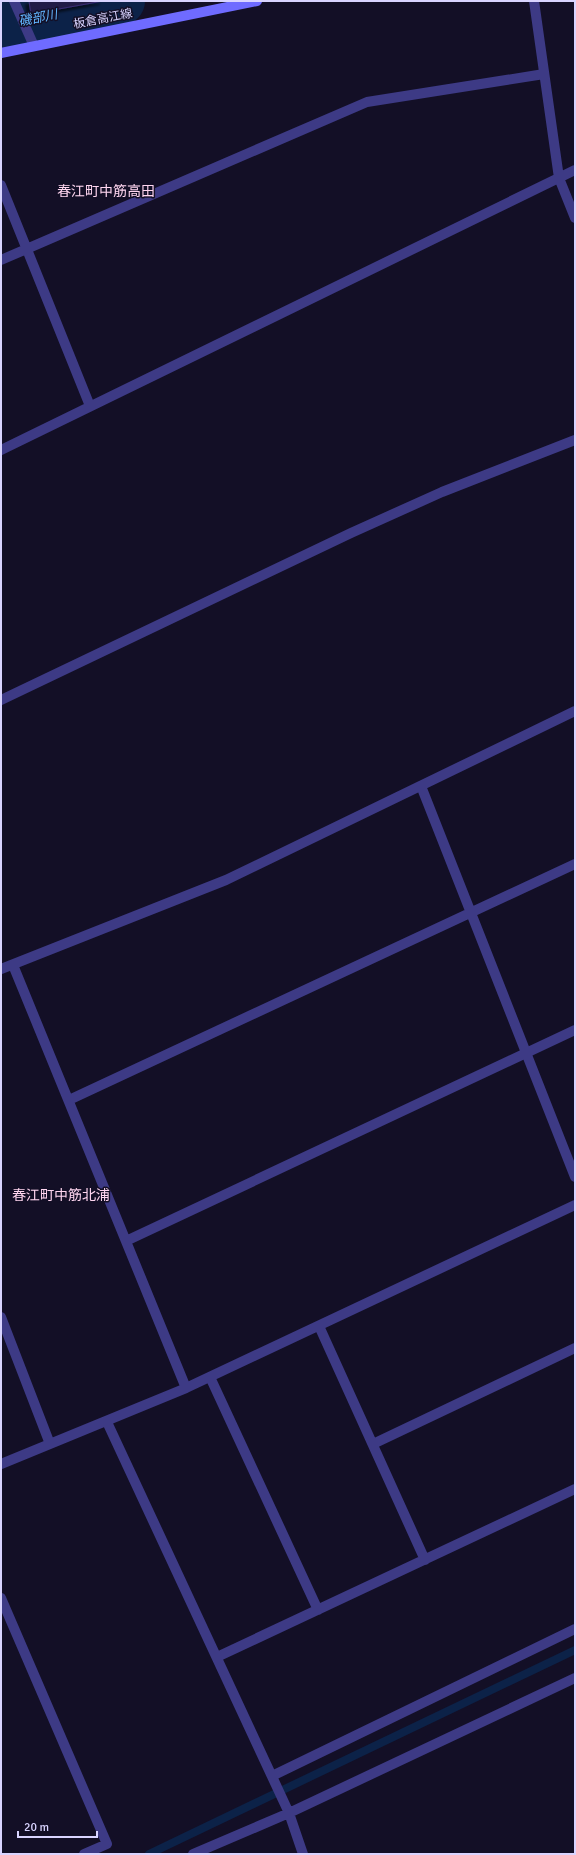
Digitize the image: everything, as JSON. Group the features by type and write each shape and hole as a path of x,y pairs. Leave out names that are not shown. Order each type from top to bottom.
{"main road":[{"name":"板倉高江線","path":"1,53 257,1"}],"street":[{"path":"14,1 34,46"},
{"path":"534,1 559,178 575,218"},
{"path":"1,260 367,102 544,74"},
{"path":"1,450 575,170"},
{"path":"1,185 90,406"},
{"path":"1,700 442,492 575,440"},
{"path":"1,969 226,880 575,711"},
{"path":"421,786 575,1177"},
{"path":"69,1100 575,864"},
{"path":"13,965 186,1388"},
{"path":"126,1241 575,1030"},
{"path":"1,1464 107,1422 186,1388 575,1205"},
{"path":"1,1317 50,1444"},
{"path":"319,1326 425,1560"},
{"path":"373,1444 575,1348"},
{"path":"210,1377 318,1610"},
{"path":"107,1422 290,1813 303,1854"},
{"path":"217,1657 575,1489"},
{"path":"1,1598 107,1844 84,1854"},
{"path":"272,1776 575,1629"},
{"path":"193,1854 290,1813 575,1678"}],"building":[{"path":"29,1 103,1 31,14"}],"waterway":[{"name":"磯部川","path":"1,25 121,1"},
{"path":"149,1854 575,1650"}],"district":[{"name":"春江町中筋高田","path":"106,191"},
{"name":"春江町中筋北浦","path":"61,1195"}]}
